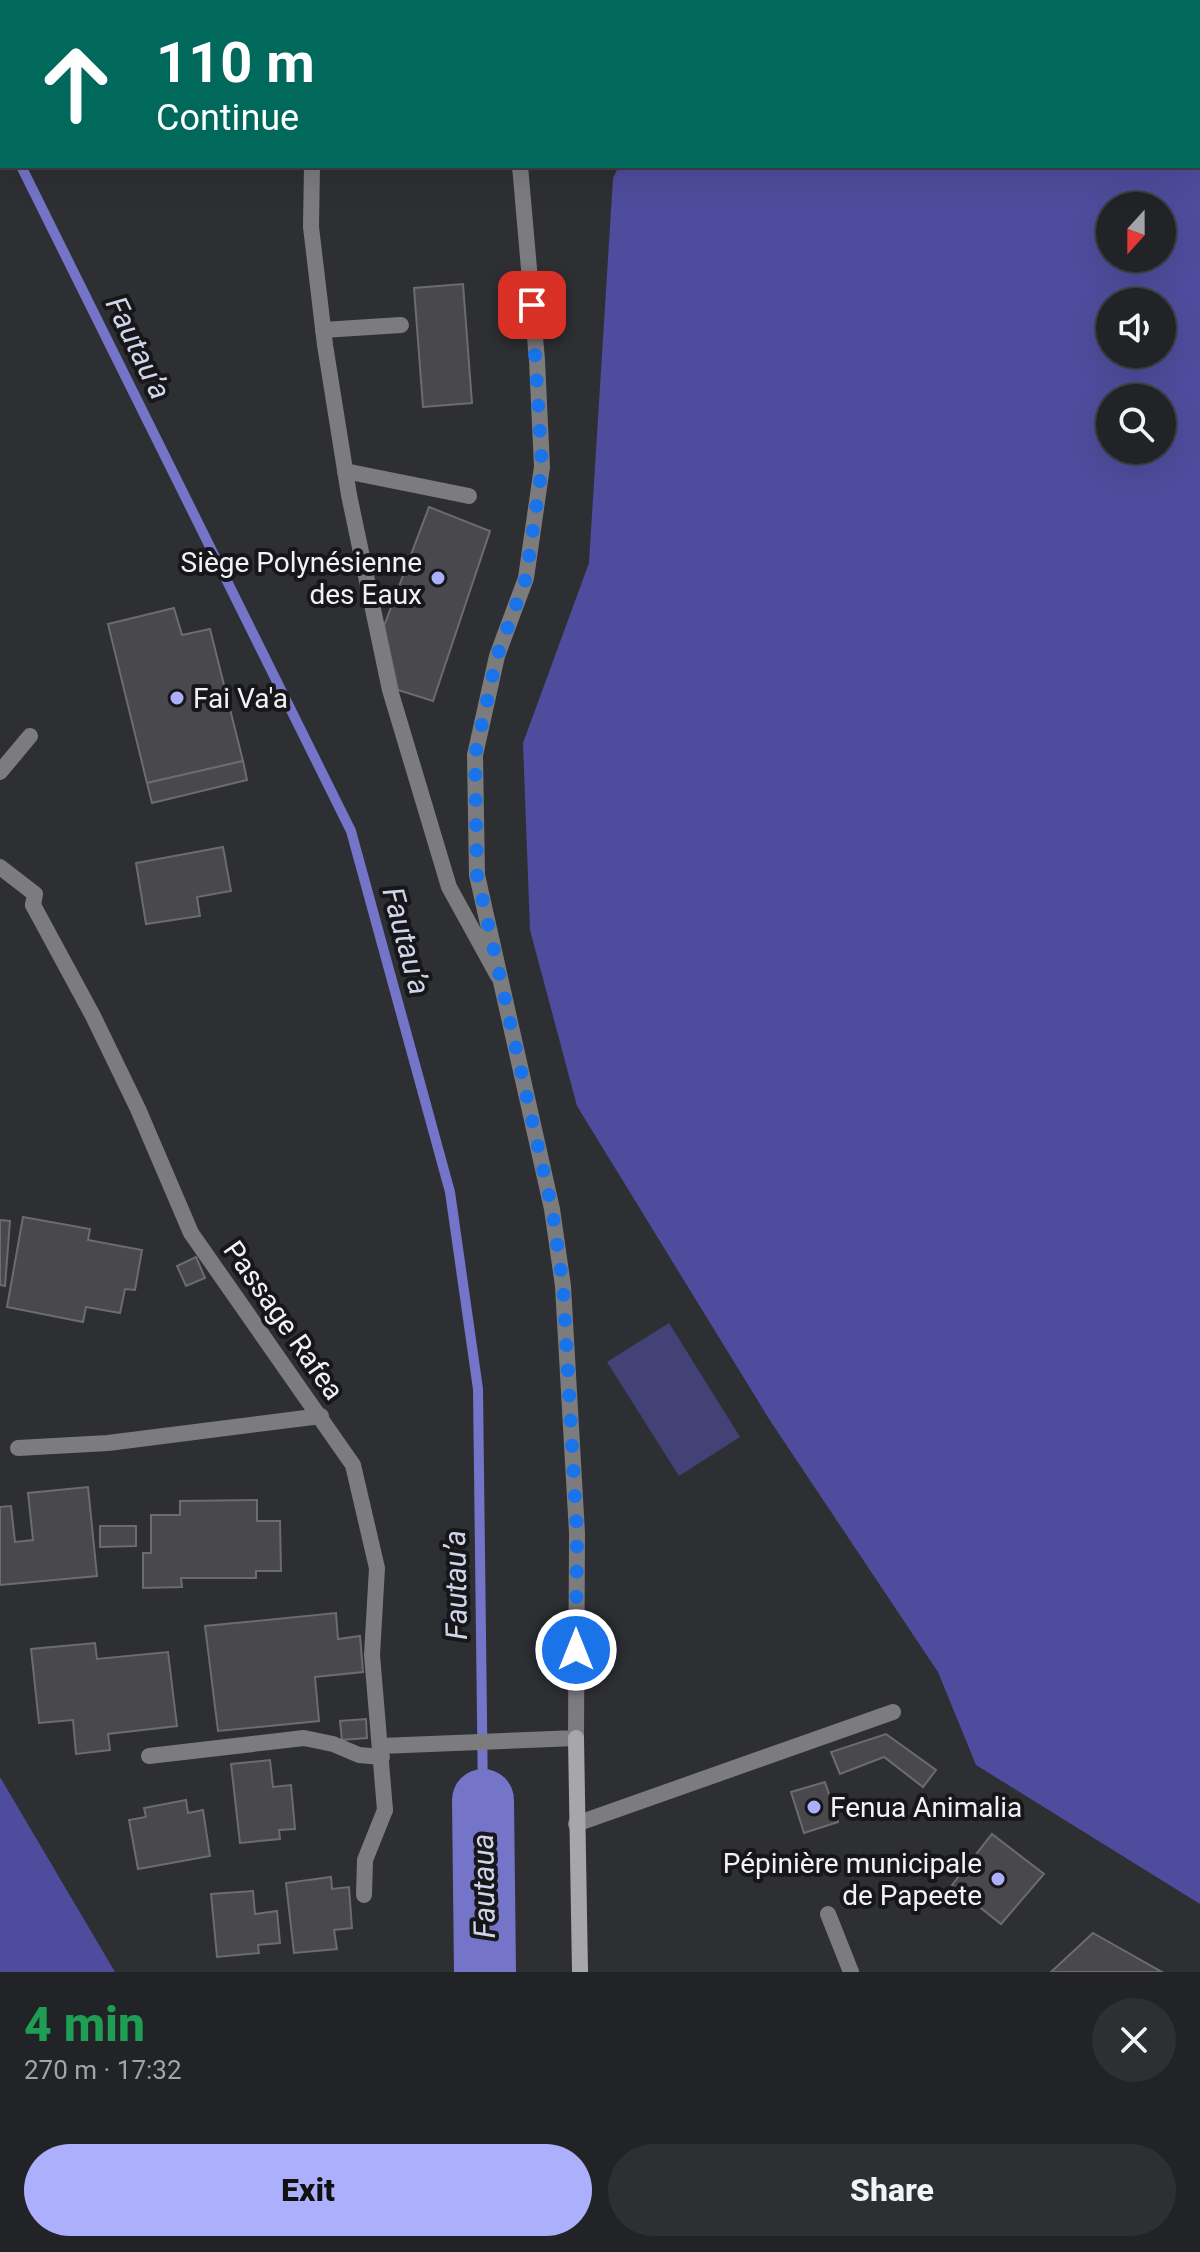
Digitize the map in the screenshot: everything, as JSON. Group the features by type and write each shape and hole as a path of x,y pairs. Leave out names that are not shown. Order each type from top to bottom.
{"main road":[{"path":"576,1738 580,1972"}],"street":[{"path":"312,168 311,227 323,330 345,471 390,690 449,887 500,980"},
{"path":"149,1756 304,1738 333,1744 359,1755 427,1745 576,1738 577,1533 563,1286 552,1209 477,875 475,755 497,656 526,578 542,467 537,360 520,168"},
{"path":"323,330 401,325"},
{"path":"345,471 469,496"},
{"path":"0,772 30,736"},
{"name":"Passage Rafea","path":"0,867 35,894 33,905 100,1030 191,1233 353,1465 377,1568 372,1655 385,1810 365,1860 364,1895"},
{"path":"18,1448 108,1443 321,1416"},
{"path":"576,1824 893,1712"},
{"path":"828,1914 851,1972"}],"shaded area":[{"path":"618,168 1200,168 1200,1904 976,1765 938,1672 769,1419 577,1106 530,930 523,743 589,563 613,178"},
{"path":"669,1323 740,1437 679,1476 607,1362"},
{"path":"0,1777 115,1972 0,1972"}],"building":[{"path":"463,284 472,403 423,407 414,288"},
{"name":"Siège Polynésienne des Eaux","path":"429,507 490,531 433,701 398,690 384,626"},
{"name":"Fai Va'a","path":"174,608 182,635 210,629 243,761 147,783 108,624"},
{"path":"243,761 247,780 152,803 147,783"},
{"path":"223,847 231,891 197,897 200,916 146,924 136,863"},
{"path":"23,1217 90,1229 88,1240 142,1250 135,1290 125,1289 120,1313 86,1307 83,1322 7,1307"},
{"path":"0,1220 10,1221 5,1286 0,1285"},
{"path":"196,1257 205,1278 186,1286 177,1266"},
{"path":"88,1487 97,1576 0,1585 0,1507 11,1506 15,1542 33,1540 28,1493"},
{"path":"257,1500 257,1521 280,1521 281,1571 256,1571 256,1578 181,1578 182,1587 143,1588 143,1553 151,1553 151,1515 180,1515 180,1501"},
{"path":"100,1526 136,1526 136,1546 100,1547"},
{"path":"336,1613 338,1639 360,1636 363,1672 315,1677 319,1721 218,1731 205,1626"},
{"path":"95,1643 97,1659 168,1652 177,1726 108,1734 110,1750 76,1754 73,1720 39,1723 31,1649"},
{"path":"366,1719 367,1738 342,1740 340,1721"},
{"path":"886,1734 936,1770 923,1787 884,1757 840,1774 831,1752"},
{"path":"270,1760 273,1787 291,1785 295,1829 279,1830 280,1839 240,1843 231,1764"},
{"name":"Fenua Animalia","path":"825,1782 838,1822 804,1833 791,1792"},
{"path":"186,1800 188,1813 203,1810 210,1856 138,1869 129,1820 146,1817 144,1808"},
{"name":"Pépinière municipale de Papeete","path":"992,1834 1044,1874 1001,1924 952,1885"},
{"path":"331,1877 332,1889 349,1887 352,1928 334,1930 337,1949 294,1953 286,1883"},
{"path":"253,1891 255,1914 277,1911 280,1943 258,1945 259,1953 217,1957 211,1894"},
{"path":"1093,1933 1162,1972 1051,1972"}],"waterway":[{"name":"Fautau’a","path":"22,168 351,831 450,1192 478,1389 483,1800"},
{"name":"Fautaua","path":"483,1800 485,1972"}],"place":[{"name":"Siège Polynésienne des Eaux","path":"438,578"},
{"name":"Fai Va'a","path":"177,698"},
{"name":"Fenua Animalia","path":"814,1807"},
{"name":"Pépinière municipale de Papeete","path":"998,1879"}],"route":[{"path":"532,305 542,467 526,578 497,656 475,755 477,875 552,1209 563,1286 577,1533 576,1650"}]}
